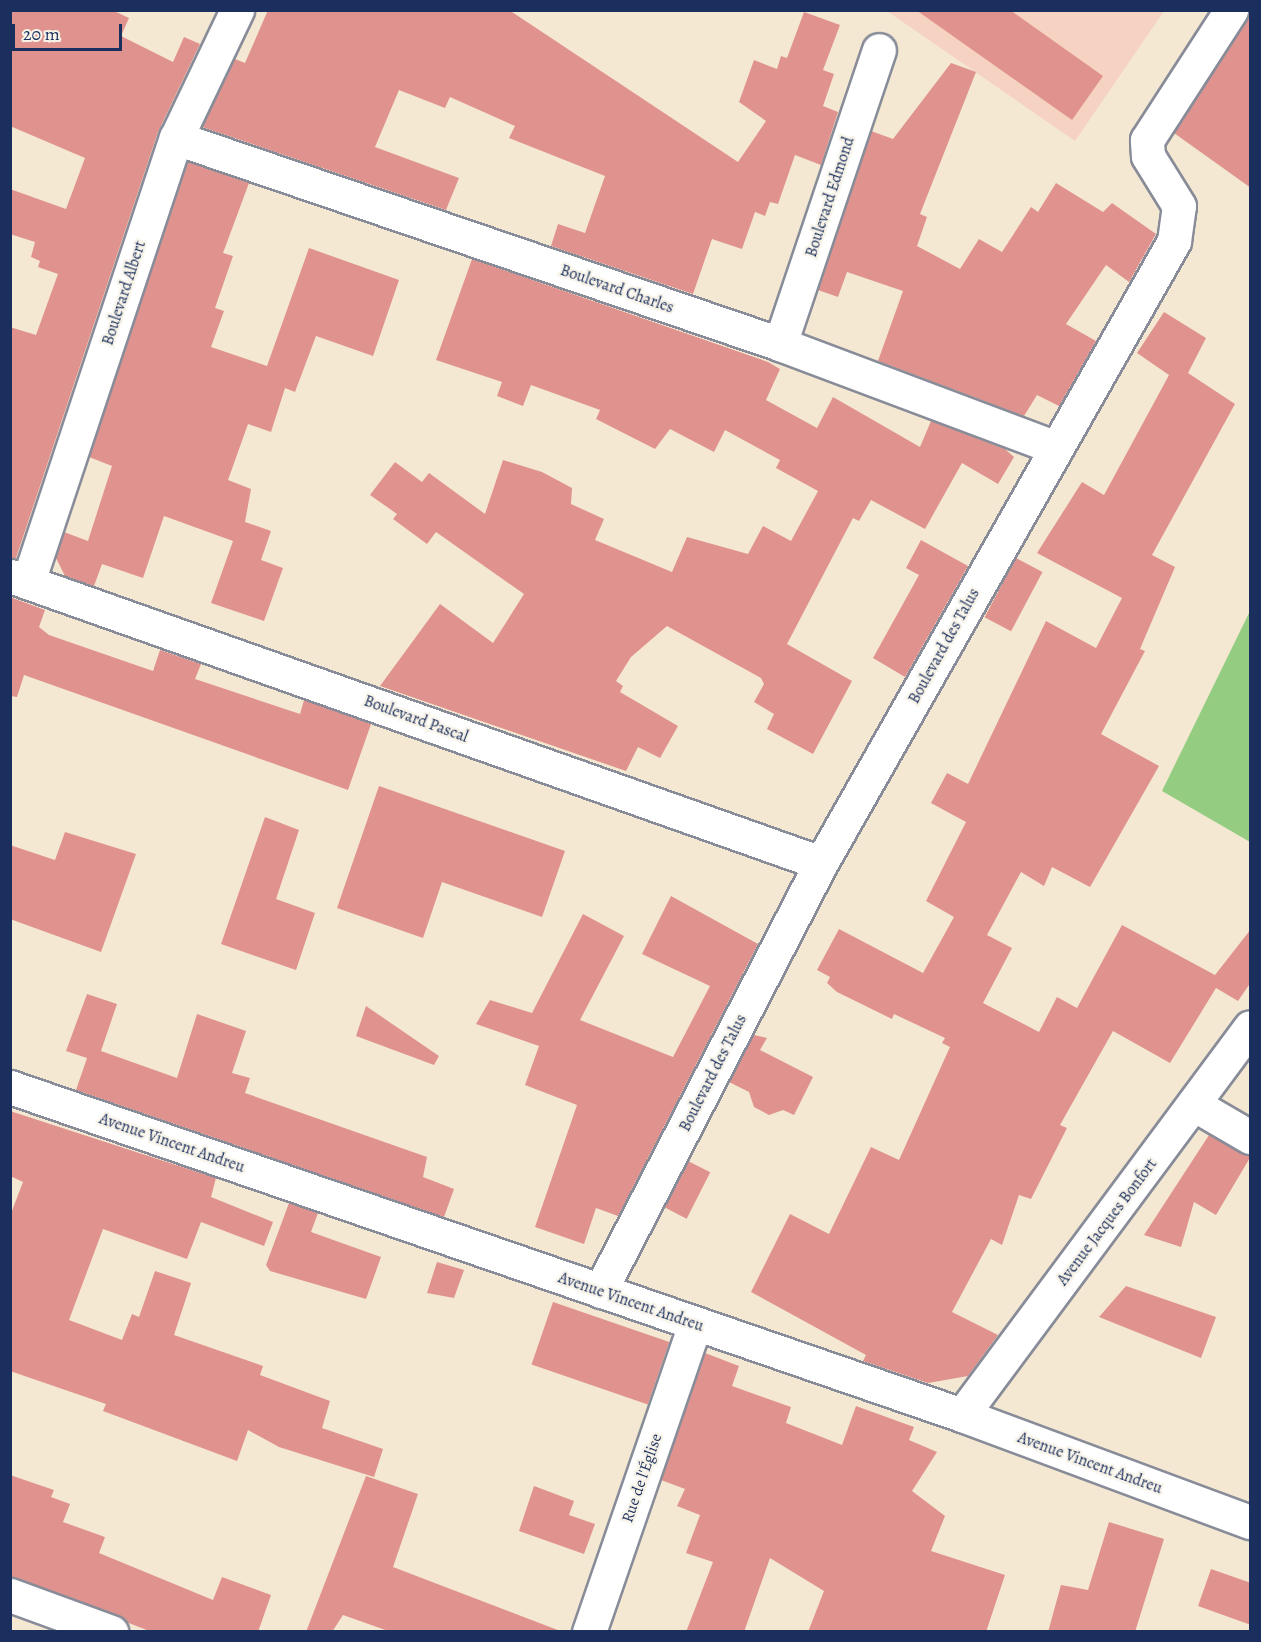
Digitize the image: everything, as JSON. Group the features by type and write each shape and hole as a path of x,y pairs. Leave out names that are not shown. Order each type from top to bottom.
{"street":[{"name":"Boulevard Albert","path":"19,579 176,138 237,10"},
{"name":"Boulevard des Talus","path":"600,1291 821,863 1174,241 1179,206 1148,156 1147,140 1231,10"},
{"name":"Boulevard Edmond","path":"780,344 879,50"},
{"name":"Boulevard Charles","path":"176,138 780,344 1056,448"},
{"name":"Boulevard Pascal","path":"19,579 821,863"},
{"name":"Avenue Jacques Bonfort","path":"962,1415 1251,1028"},
{"name":"Avenue Vincent Andreu","path":"10,1087 962,1415 1251,1521"},
{"path":"1195,1105 1251,1137"},
{"name":"Rue de l'Église","path":"589,1632 694,1324"},
{"path":"10,1595 111,1632"}],"shaded area":[{"path":"887,11 1164,11 1075,141"}],"green space":[{"path":"1250,611 1250,842 1162,791"}],"building":[{"path":"10,10 112,10 129,18 121,36 173,62 184,37 200,44 158,132 16,558 10,558 10,327 36,335 58,274 38,267 40,261 31,257 35,242 10,234 10,189 66,209 85,158 10,126"},
{"path":"268,10 509,10 738,162 766,121 739,102 754,60 777,69 781,56 787,58 804,12 840,25 823,70 834,74 823,106 838,112 821,165 795,155 778,204 770,202 765,216 755,212 742,249 712,239 693,294 551,246 558,224 585,233 605,176 509,138 515,126 450,97 445,108 399,90 375,147 459,178 446,210 202,127 235,59 245,63"},
{"path":"916,10 1010,10 1103,76 1072,120"},
{"path":"1251,10 1251,188 1174,133"},
{"path":"951,63 976,72 920,214 927,217 917,246 960,269 979,239 1002,252 1031,207 1038,212 1056,183 1103,212 1112,203 1156,234 1129,282 1106,265 1066,324 1096,341 1059,406 1037,395 1024,416 878,361 903,291 847,272 838,297 818,290 871,131 893,139"},
{"path":"188,162 249,183 223,253 233,256 215,308 224,311 211,347 267,366 309,248 399,280 373,356 316,336 295,392 285,388 271,432 248,424 228,480 251,489 245,522 271,531 261,560 283,568 264,621 211,603 233,541 164,516 143,578 102,564 94,586 65,576 56,558 64,532 88,541 112,466 89,457"},
{"path":"472,259 768,362 780,369 766,400 817,428 833,397 920,447 931,421 1005,449 1014,457 998,484 962,463 925,529 871,500 859,521 853,518 787,644 852,681 813,754 767,729 774,714 754,702 764,684 761,678 667,626 631,657 616,681 623,686 620,692 678,726 660,758 638,747 626,771 380,686 440,604 493,643 524,594 436,532 427,544 393,519 397,514 370,495 395,462 422,482 429,473 485,514 503,460 542,472 572,488 571,504 604,519 595,540 672,572 687,537 748,554 763,526 791,541 818,491 776,468 780,460 725,430 714,452 670,429 655,449 596,419 600,410 531,385 523,406 497,396 502,382 436,360"},
{"path":"1164,312 1206,338 1188,373 1235,404 1152,555 1175,567 1140,649 1145,651 1101,734 1159,766 1090,887 1052,867 1044,886 1021,872 987,935 1012,948 983,1003 1039,1032 1057,997 1077,1008 1122,925 1215,975 1251,929 1251,982 1238,1001 1216,988 1170,1063 1113,1031 1060,1125 1067,1128 1031,1199 1019,1195 1002,1245 991,1239 952,1312 998,1335 968,1376 928,1383 863,1361 866,1355 751,1292 790,1214 829,1234 871,1147 899,1160 950,1047 942,1043 945,1038 894,1014 892,1019 837,992 827,983 830,977 817,970 839,929 923,973 954,917 926,901 966,822 931,803 947,773 968,784 1046,621 1096,648 1122,598 1037,553 1082,482 1104,495 1169,375 1137,353"},
{"path":"921,540 968,566 905,677 873,658 919,575 906,568"},
{"path":"1016,558 1042,572 1011,631 985,617"},
{"path":"10,597 45,610 39,627 49,635 153,671 160,650 201,664 195,679 300,714 304,700 371,724 348,790 24,675 17,697 10,696"},
{"path":"379,786 565,851 542,917 442,882 423,938 337,908"},
{"path":"265,817 299,830 276,899 315,913 296,970 221,944"},
{"path":"65,832 136,854 101,952 10,919 10,845 55,860"},
{"path":"671,896 758,944 618,1216 596,1208 584,1244 535,1227 577,1105 525,1085 539,1046 476,1024 490,1000 532,1013 583,914 624,936 580,1020 673,1057 710,986 642,954"},
{"path":"87,994 117,1004 101,1051 177,1078 197,1014 246,1031 232,1073 250,1078 245,1093 427,1157 423,1177 454,1189 444,1217 76,1090 87,1058 66,1051"},
{"path":"366,1006 439,1056 434,1065 356,1036"},
{"path":"754,1035 767,1038 760,1050 813,1077 794,1115 783,1110 769,1115 754,1107 749,1092 729,1082"},
{"path":"10,1111 216,1178 211,1197 273,1222 264,1246 201,1222 187,1259 103,1229 69,1320 122,1340 132,1314 139,1317 155,1271 191,1283 174,1335 263,1366 260,1375 330,1401 322,1428 383,1449 374,1477 279,1447 248,1430 237,1461 103,1411 106,1404 10,1371 10,1216 23,1182 10,1176"},
{"path":"1209,1135 1251,1156 1216,1215 1194,1202 1181,1247 1144,1235"},
{"path":"688,1161 710,1172 687,1219 664,1207"},
{"path":"289,1203 318,1213 311,1232 381,1257 366,1299 270,1271 266,1265"},
{"path":"437,1262 464,1270 454,1298 427,1293"},
{"path":"1126,1286 1216,1317 1201,1358 1099,1317"},
{"path":"553,1302 669,1342 648,1404 532,1364"},
{"path":"705,1353 739,1366 732,1386 791,1407 786,1423 842,1445 856,1406 914,1427 909,1440 937,1452 912,1491 945,1516 931,1551 1005,1575 986,1632 808,1632 824,1591 770,1558 744,1632 686,1632 713,1562 686,1553 700,1515 677,1506 685,1489 661,1480"},
{"path":"10,1475 54,1490 51,1497 70,1504 63,1522 105,1537 99,1553 213,1600 222,1577 271,1595 258,1632 152,1632 10,1577"},
{"path":"366,1476 418,1494 393,1567 563,1632 391,1632 343,1615 332,1632 306,1632"},
{"path":"534,1486 574,1501 569,1515 595,1524 584,1554 519,1531"},
{"path":"1109,1522 1164,1539 1135,1632 1048,1632 1061,1585 1088,1590"},
{"path":"1211,1569 1251,1583 1251,1625 1198,1606"}]}
